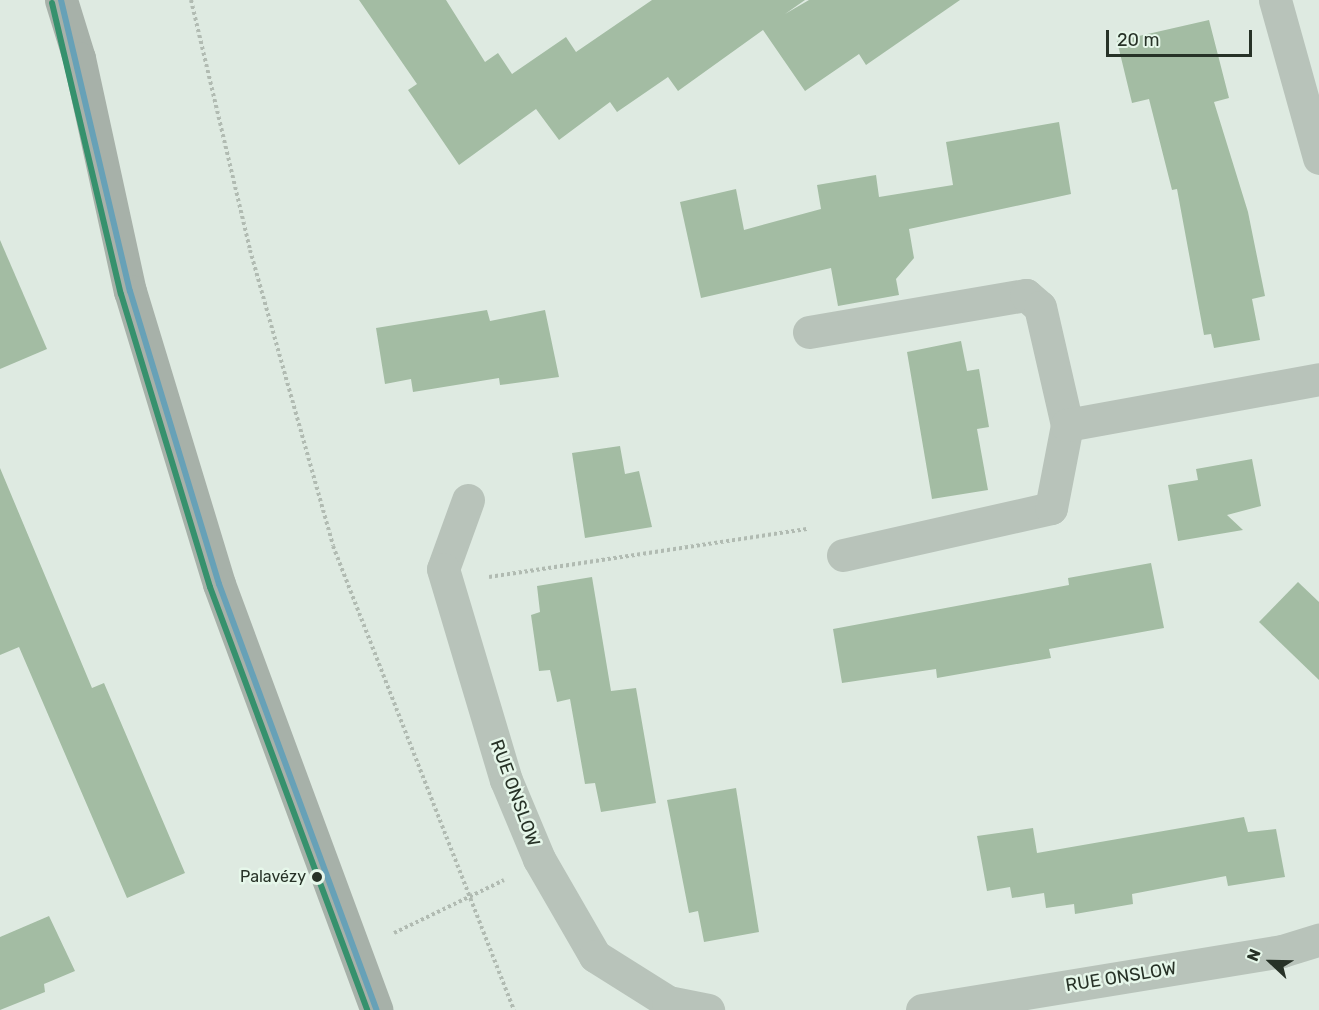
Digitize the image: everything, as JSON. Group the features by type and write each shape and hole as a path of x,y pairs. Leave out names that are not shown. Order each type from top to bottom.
{"main road":[{"path":"60,0 79,58 130,291 219,584 377,1010"},
{"path":"79,58 81,0"}],"street":[{"path":"1275,0 1319,158"},
{"path":"809,332 1026,295 1041,307 1067,425 1051,508 843,555"},
{"path":"1067,425 1319,379"},
{"name":"RUE ONSLOW","path":"468,500 443,569 506,780 539,859 595,956 668,1002 708,1010"},
{"name":"RUE ONSLOW","path":"922,1010 1282,951 1319,940"}],"path":[{"path":"191,0 250,250 333,546 468,902 514,1010"},
{"path":"447,584 827,526 843,555"},
{"path":"355,950 468,902 539,859"}],"building":[{"path":"359,0 446,0 485,62 498,53 512,74 566,37 576,52 652,0 805,0 785,14 809,0 960,0 866,65 859,54 805,91 763,30 678,91 668,77 617,112 610,102 559,140 536,109 459,165 408,90 417,84"},
{"path":"1209,20 1229,98 1214,102 1248,212 1265,296 1252,299 1260,340 1214,348 1211,334 1204,335 1177,189 1172,190 1149,99 1132,103 1117,41"},
{"path":"1059,122 1071,194 909,229 914,258 896,279 899,295 838,306 831,268 701,298 680,202 736,189 744,230 821,209 817,185 876,175 879,197 953,185 946,142"},
{"path":"0,240 47,349 0,369"},
{"path":"487,310 490,321 545,310 559,377 500,385 499,378 413,392 411,379 385,384 376,328"},
{"path":"961,341 967,371 979,369 989,427 977,429 988,490 932,499 907,352"},
{"path":"620,446 625,474 639,471 652,527 585,538 572,453"},
{"path":"1252,459 1261,506 1227,515 1243,530 1178,541 1168,485 1198,480 1196,469"},
{"path":"0,468 92,688 104,683 185,873 127,898 19,647 0,655"},
{"path":"1151,563 1164,628 1049,649 1051,658 937,678 936,669 842,683 833,629 1069,585 1068,578"},
{"path":"592,577 611,691 636,688 656,803 601,812 595,783 585,784 570,699 557,702 550,670 539,671 531,615 540,612 537,586"},
{"path":"1298,582 1319,602 1319,680 1259,622"},
{"path":"736,788 759,932 704,942 698,911 689,913 667,800"},
{"path":"1244,817 1248,832 1276,829 1285,877 1228,886 1226,876 1132,894 1133,904 1075,914 1074,904 1046,908 1044,893 1012,898 1010,887 987,891 977,836 1033,828 1037,853"},
{"path":"49,916 75,971 44,984 45,992 0,1010 0,937"}],"transit line":[{"path":"61,0 130,291 219,584 377,1010"},
{"path":"52,3 121,294 210,587 367,1010"}],"place":[{"name":"Palavézy","path":"317,877"}]}
